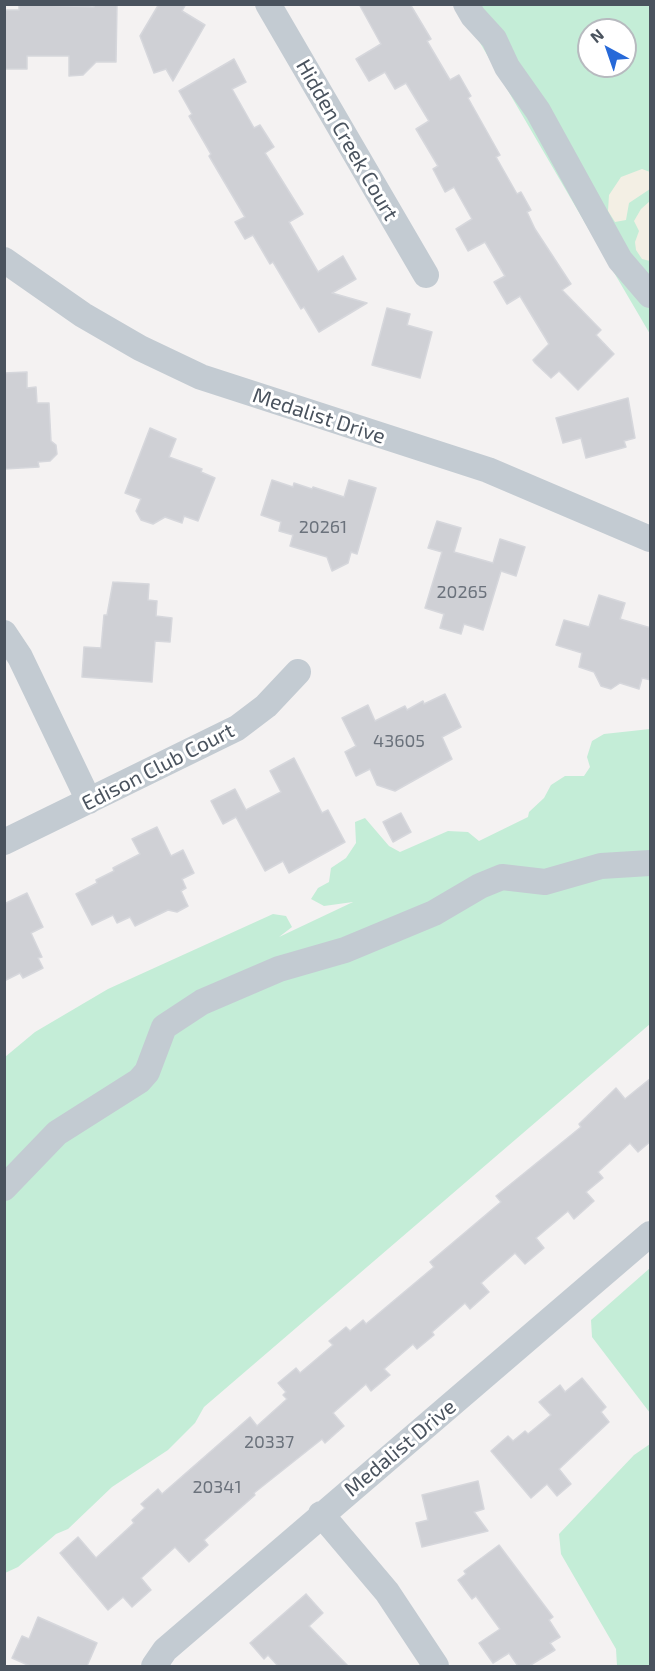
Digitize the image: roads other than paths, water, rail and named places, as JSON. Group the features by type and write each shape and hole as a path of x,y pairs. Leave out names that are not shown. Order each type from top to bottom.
{"street":[{"name":"Hidden Creek Court","path":"268,4 426,275"},
{"path":"466,4 472,16 494,39 507,68 538,111 620,260 651,295"},
{"name":"Medalist Drive","path":"4,260 83,315 140,348 201,376 488,470 651,540"},
{"path":"4,633 20,657 89,801"},
{"name":"Edison Club Court","path":"4,842 237,728 266,706 298,672"},
{"path":"4,1188 57,1133 139,1081 147,1072 164,1027 202,1002 279,969 331,955 434,913 480,886 502,877 545,882 602,866 651,863"},
{"name":"Medalist Drive","path":"154,1666 165,1650 321,1514 651,1234"},
{"path":"321,1514 387,1592 436,1666"}]}
